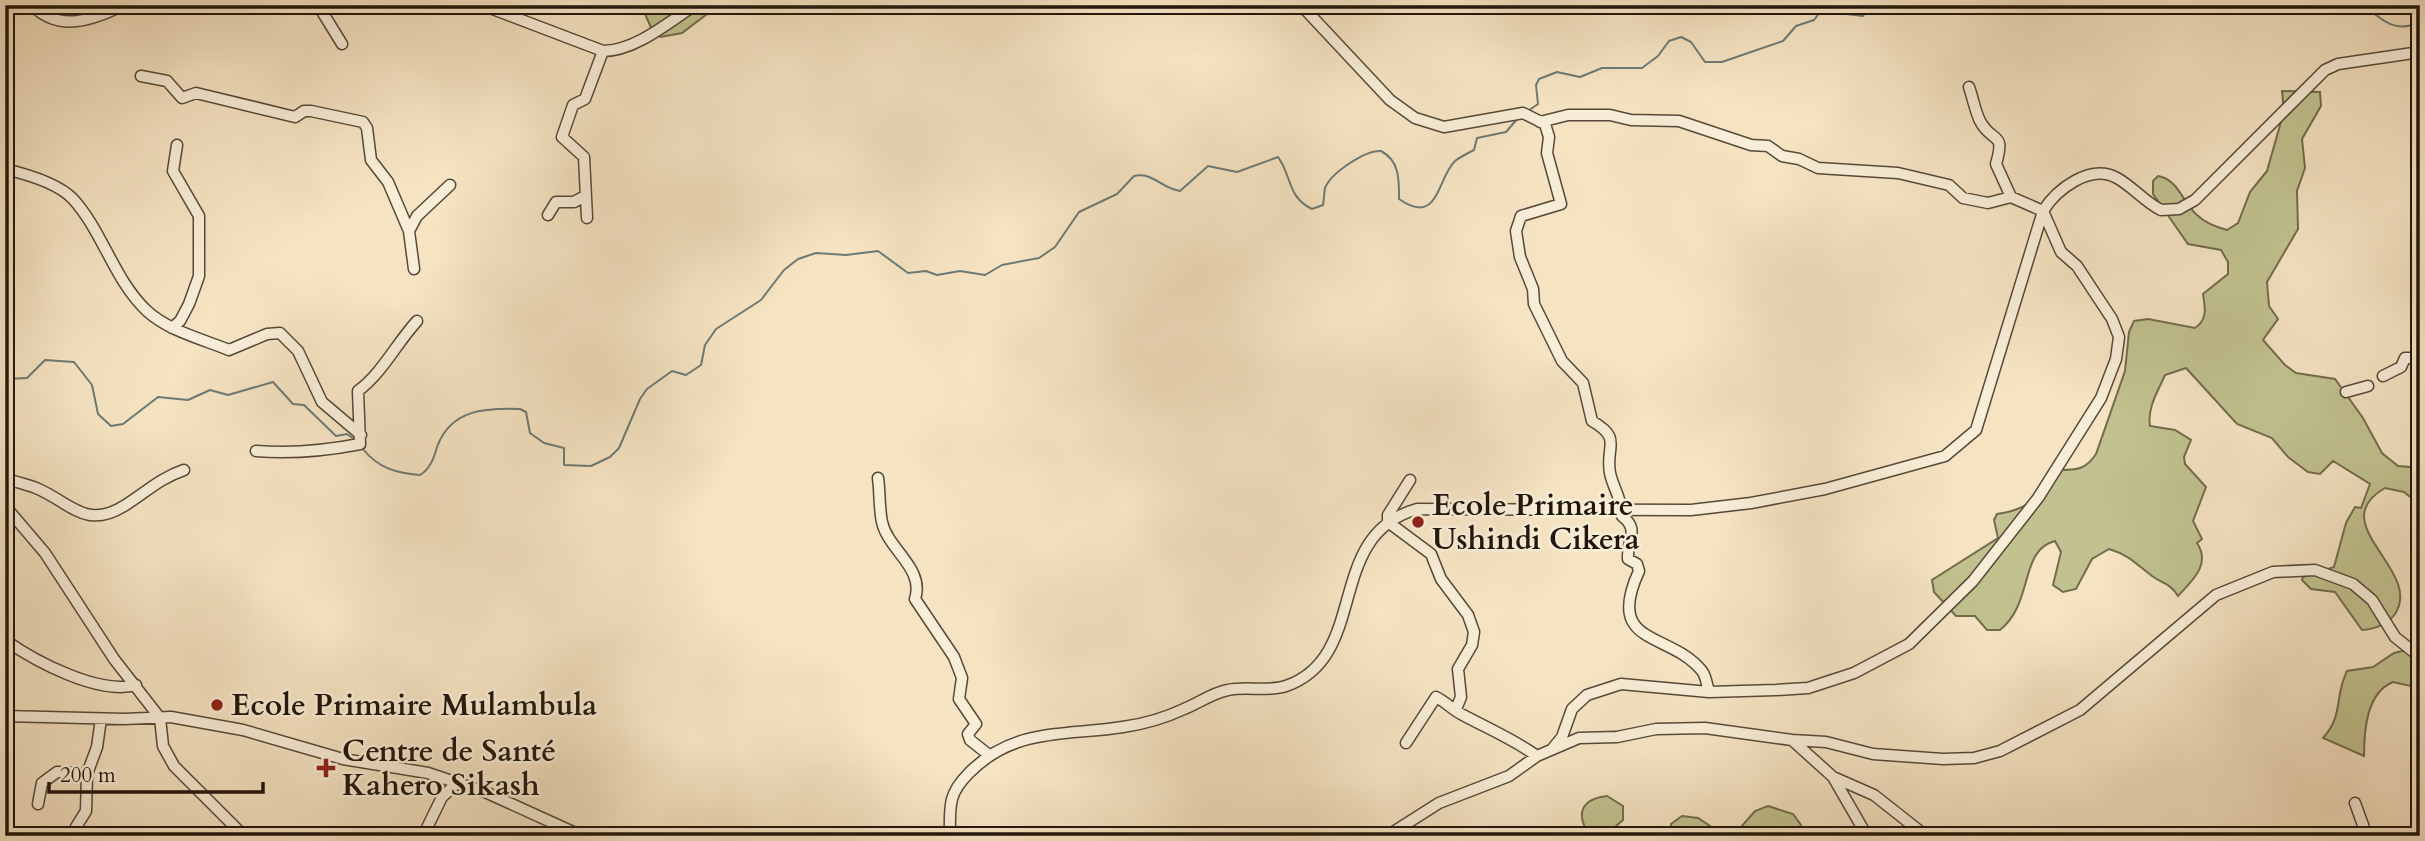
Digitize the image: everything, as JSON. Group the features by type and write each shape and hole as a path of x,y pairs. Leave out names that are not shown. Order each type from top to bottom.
{"street":[{"path":"32,5 42,14 66,22 95,18 124,5"},
{"path":"318,5 342,44"},
{"path":"482,5 603,51 615,51 639,40 695,5"},
{"path":"1301,5 1390,100 1415,118 1444,127 1523,113 1545,124 1549,138 1547,153 1561,204 1521,216 1516,231 1520,257 1533,289 1534,304 1562,361 1583,383 1585,401 1592,421 1606,429 1613,444 1610,472 1622,508 1622,516 1632,523 1633,530 1627,545 1628,559 1637,564 1639,571 1630,591 1629,611 1638,629 1650,639 1682,655 1703,672 1709,692"},
{"path":"587,218 584,157 562,137 573,105 585,99 603,51"},
{"path":"950,836 953,796 960,782 989,755 1035,737 1074,730 1122,728 1158,720 1226,690 1282,687 1309,675 1332,647 1351,579 1364,549 1388,522 1417,509 1691,510 1751,503 1825,489 1945,456 1976,430 2043,211 2061,189 2098,174 2114,176 2161,210 2179,209 2194,200 2325,70 2338,64 2420,52"},
{"path":"141,76 167,81 181,98 195,93 276,114 295,117 304,111 311,111 363,122 367,128 372,160 388,182 409,231 414,269"},
{"path":"1969,87 1980,122 1999,138 2001,146 1996,164 2011,197"},
{"path":"1540,122 1568,115 1610,115 1631,120 1679,121 1751,145 1768,146 1782,156 1799,159 1818,168 1844,167 1898,173 1949,185 1963,198 1988,203 2011,197 2043,211 2054,240 2097,294 2119,337 2116,359 2101,398 2038,498 1973,581 1909,644 1854,673 1808,688 1709,692 1621,684 1587,695 1572,709 1562,737 1553,748"},
{"path":"172,328 180,321 189,304 199,276 199,216 173,171 177,145"},
{"path":"5,169 51,185 72,198 107,257 144,309 172,328 229,350 267,334 281,333 302,358 322,402 361,435"},
{"path":"409,231 417,216 450,185"},
{"path":"548,215 556,202 574,202 585,196"},
{"path":"256,451 289,454 319,452 360,444 358,391 377,377 397,342 417,321"},
{"path":"2383,376 2401,367 2404,358 2420,358"},
{"path":"2346,392 2368,386"},
{"path":"5,478 37,488 82,513 101,517 124,506 164,477 184,470"},
{"path":"878,478 882,524 909,565 919,589 915,599 954,657 962,678 959,699 976,724 968,734 970,740 989,755"},
{"path":"1388,522 1388,515 1410,480"},
{"path":"5,506 45,553 114,659 136,685 151,710 160,718 160,734 166,755 183,776 220,809 244,836"},
{"path":"1388,522 1431,554 1441,579 1468,615 1475,632 1472,645 1458,669 1461,696 1456,709"},
{"path":"1387,836 1440,803 1509,776 1537,756 1579,738 1617,737 1656,729 1705,729 1826,742 1873,754 1943,759 1974,758 2000,751 2080,710 2217,594 2273,572 2315,570 2353,584 2372,600 2395,637 2420,657"},
{"path":"5,640 33,659 68,674 122,689 136,685"},
{"path":"1406,743 1436,697 1460,714 1505,734 1537,756"},
{"path":"5,716 101,719 172,717 243,730 344,759 428,773 458,782 582,836"},
{"path":"78,836 78,822 86,811 87,774 97,747 101,719"},
{"path":"1792,740 1833,777 1867,836"},
{"path":"38,804 42,783 57,772 87,774"},
{"path":"1833,777 1874,795 1926,836"},
{"path":"423,836 442,797 458,782"},
{"path":"2355,803 2367,836"},
{"path":"1250,836 1278,836"}],"green space":[{"path":"641,5 719,5 682,33 661,37 653,32"},
{"path":"2282,91 2320,92 2321,106 2302,139 2305,168 2297,191 2298,229 2267,282 2269,306 2278,319 2263,340 2285,365 2296,373 2335,379 2363,418 2382,453 2398,466 2411,467 2420,473 2420,505 2404,492 2385,488 2369,502 2364,517 2368,532 2397,581 2400,597 2395,614 2380,626 2362,630 2335,592 2311,589 2302,580 2303,577 2334,567 2346,523 2355,507 2361,508 2370,484 2333,461 2320,474 2308,472 2288,457 2272,438 2237,424 2186,368 2165,375 2149,419 2150,426 2175,430 2191,440 2184,457 2185,464 2206,487 2193,521 2202,539 2197,543 2201,551 2201,565 2184,590 2178,596 2169,586 2132,560 2109,549 2092,559 2076,589 2063,592 2053,585 2061,552 2055,541 2044,546 2036,555 2018,606 2011,619 2000,630 1987,630 1975,616 1956,616 1934,592 1932,580 1998,538 1994,520 1997,514 2026,505 2044,488 2056,470 2079,468 2092,460 2125,371 2129,332 2134,321 2148,319 2195,328 2204,317 2203,294 2228,274 2228,262 2221,250 2188,244 2153,194 2153,181 2158,176 2171,182 2192,210 2211,224 2227,230 2238,223 2250,192 2267,171 2284,111"},
{"path":"2407,650 2420,652 2420,688 2393,682 2377,695 2368,714 2364,756 2323,738 2334,721 2347,671 2373,667 2394,653"},
{"path":"1607,796 1623,806 1623,820 1609,832 1611,836 1590,836 1583,821 1583,809 1591,800"},
{"path":"1768,806 1793,814 1801,825 1798,836 1733,836 1755,811"},
{"path":"1682,816 1698,818 1710,826 1708,833 1704,836 1671,836 1671,824"}],"waterway":[{"path":"1528,111 1538,104 1536,85 1539,79 1557,72 1580,77 1602,68 1642,68 1658,56 1669,41 1681,37 1691,42 1705,62 1722,62 1783,41 1796,26 1814,20 1821,11 1863,16 1870,5"},
{"path":"2364,5 2389,24 2404,27 2420,22"},
{"path":"363,449 375,461 388,468 420,475 431,463 443,434 460,418 494,409 520,409 526,412 530,433 544,443 564,448 564,465 591,466 610,457 619,448 647,389 672,371 686,375 701,365 705,345 716,329 761,300 784,270 798,259 816,253 846,255 878,251 908,273 926,271 937,275 960,271 985,275 1002,265 1039,258 1055,247 1079,212 1117,194 1134,176 1146,176 1180,191 1208,166 1237,172 1278,157 1294,192 1312,209 1323,205 1325,188 1341,169 1366,154 1381,151 1395,166 1399,199 1412,206 1422,207 1430,204 1455,161 1474,150 1477,138 1506,132 1518,118"},
{"path":"5,379 27,378 45,360 74,362 92,385 98,414 111,426 123,424 158,397 188,400 210,390 228,395 273,382 293,404 304,405 336,436 347,434 355,440"},
{"path":"2155,836 2159,828"}],"place":[{"name":"Ecole Primaire Ushindi Cikera","path":"1418,522"},
{"name":"Ecole Primaire Mulambula","path":"217,705"},
{"name":"Centre de Santé Kahero Sikash","path":"326,768"}]}
